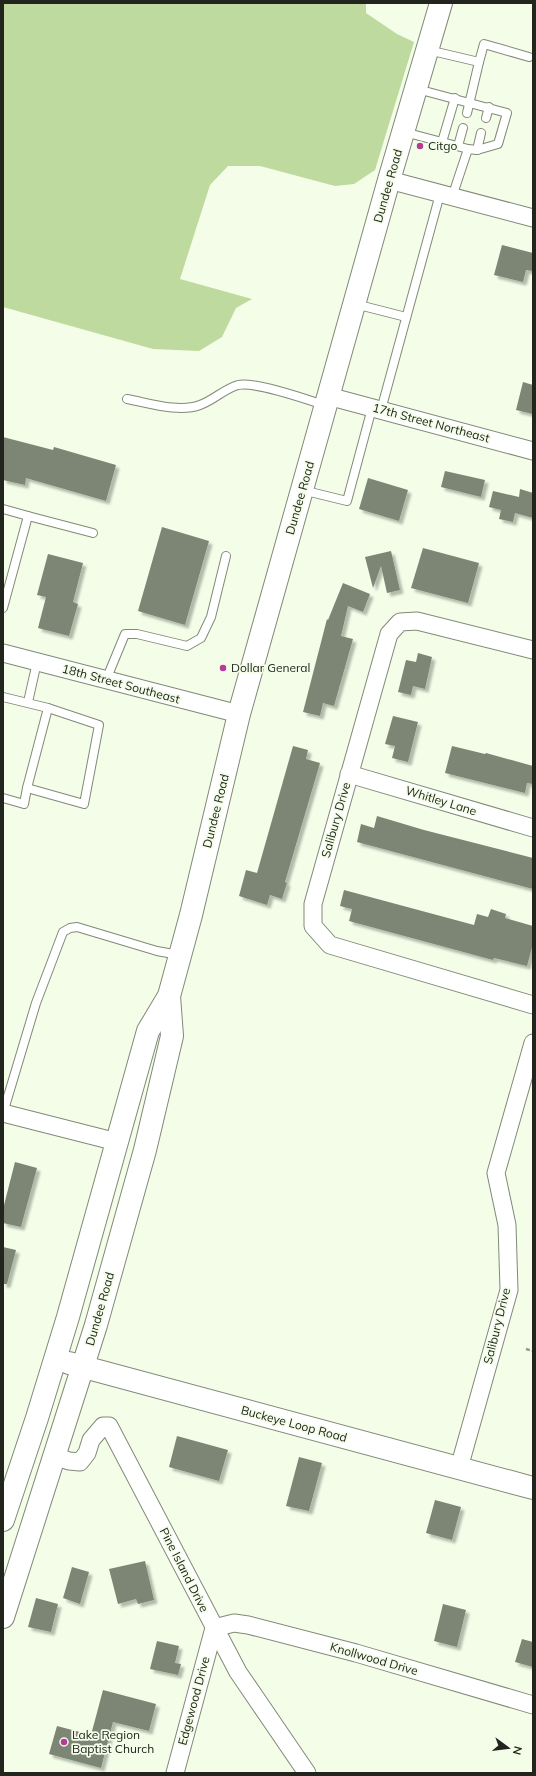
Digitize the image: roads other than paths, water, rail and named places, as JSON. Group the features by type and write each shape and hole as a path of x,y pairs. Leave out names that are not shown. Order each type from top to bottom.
{"main road":[{"name":"Dundee Road","path":"3,1520 38,1418 148,1031 169,996 239,714 389,180 442,3"},
{"name":"Dundee Road","path":"3,1617 56,1456 145,1150 172,1036 169,996"},
{"name":"Buckeye Loop Road","path":"54,1359 533,1488"}],"street":[{"path":"389,180 533,218"},
{"name":"17th Street Northeast","path":"327,401 377,409 533,451"},
{"name":"Salibury Drive","path":"533,650 417,621 400,622 388,634 313,904 313,926 330,945 533,1005"},
{"name":"18th Street Southeast","path":"3,653 239,714"},
{"name":"Whitley Lane","path":"349,774 533,828"},
{"name":"Salibury Drive","path":"459,1468 508,1290 507,1224 496,1173 533,1043"},
{"path":"3,1113 117,1142"},
{"name":"Pine Island Drive","path":"56,1456 69,1461 80,1462 87,1453 92,1440 103,1426 109,1426 238,1672 307,1773"},
{"name":"Knollwood Drive","path":"214,1628 234,1623 248,1625 356,1653 533,1705"},
{"name":"Edgewood Drive","path":"175,1773 214,1628"}],"lane":[{"path":"467,113 484,44 529,57"},
{"path":"428,50 479,62"},
{"path":"404,132 472,149 498,144 507,113 417,89"},
{"path":"442,142 455,98"},
{"path":"486,118 489,107"},
{"path":"458,146 463,128"},
{"path":"302,490 347,501 446,195 481,133"},
{"path":"354,304 406,317"},
{"path":"128,399 169,408 200,405 239,385 327,401"},
{"path":"3,509 94,533"},
{"path":"3,608 6,583 28,516"},
{"path":"106,680 125,634 137,634 187,646 200,638 211,617 226,556"},
{"path":"28,702 38,662"},
{"path":"3,697 28,702 99,725 84,804 28,788"},
{"path":"3,798 24,804 48,708"},
{"path":"3,1113 36,1003 63,932 70,928 77,927 157,951 179,955"}],"place":[{"name":"Citgo","path":"420,146"},
{"name":"Dollar General","path":"223,668"},
{"name":"Lake Region Baptist Church","path":"64,1742"}]}
